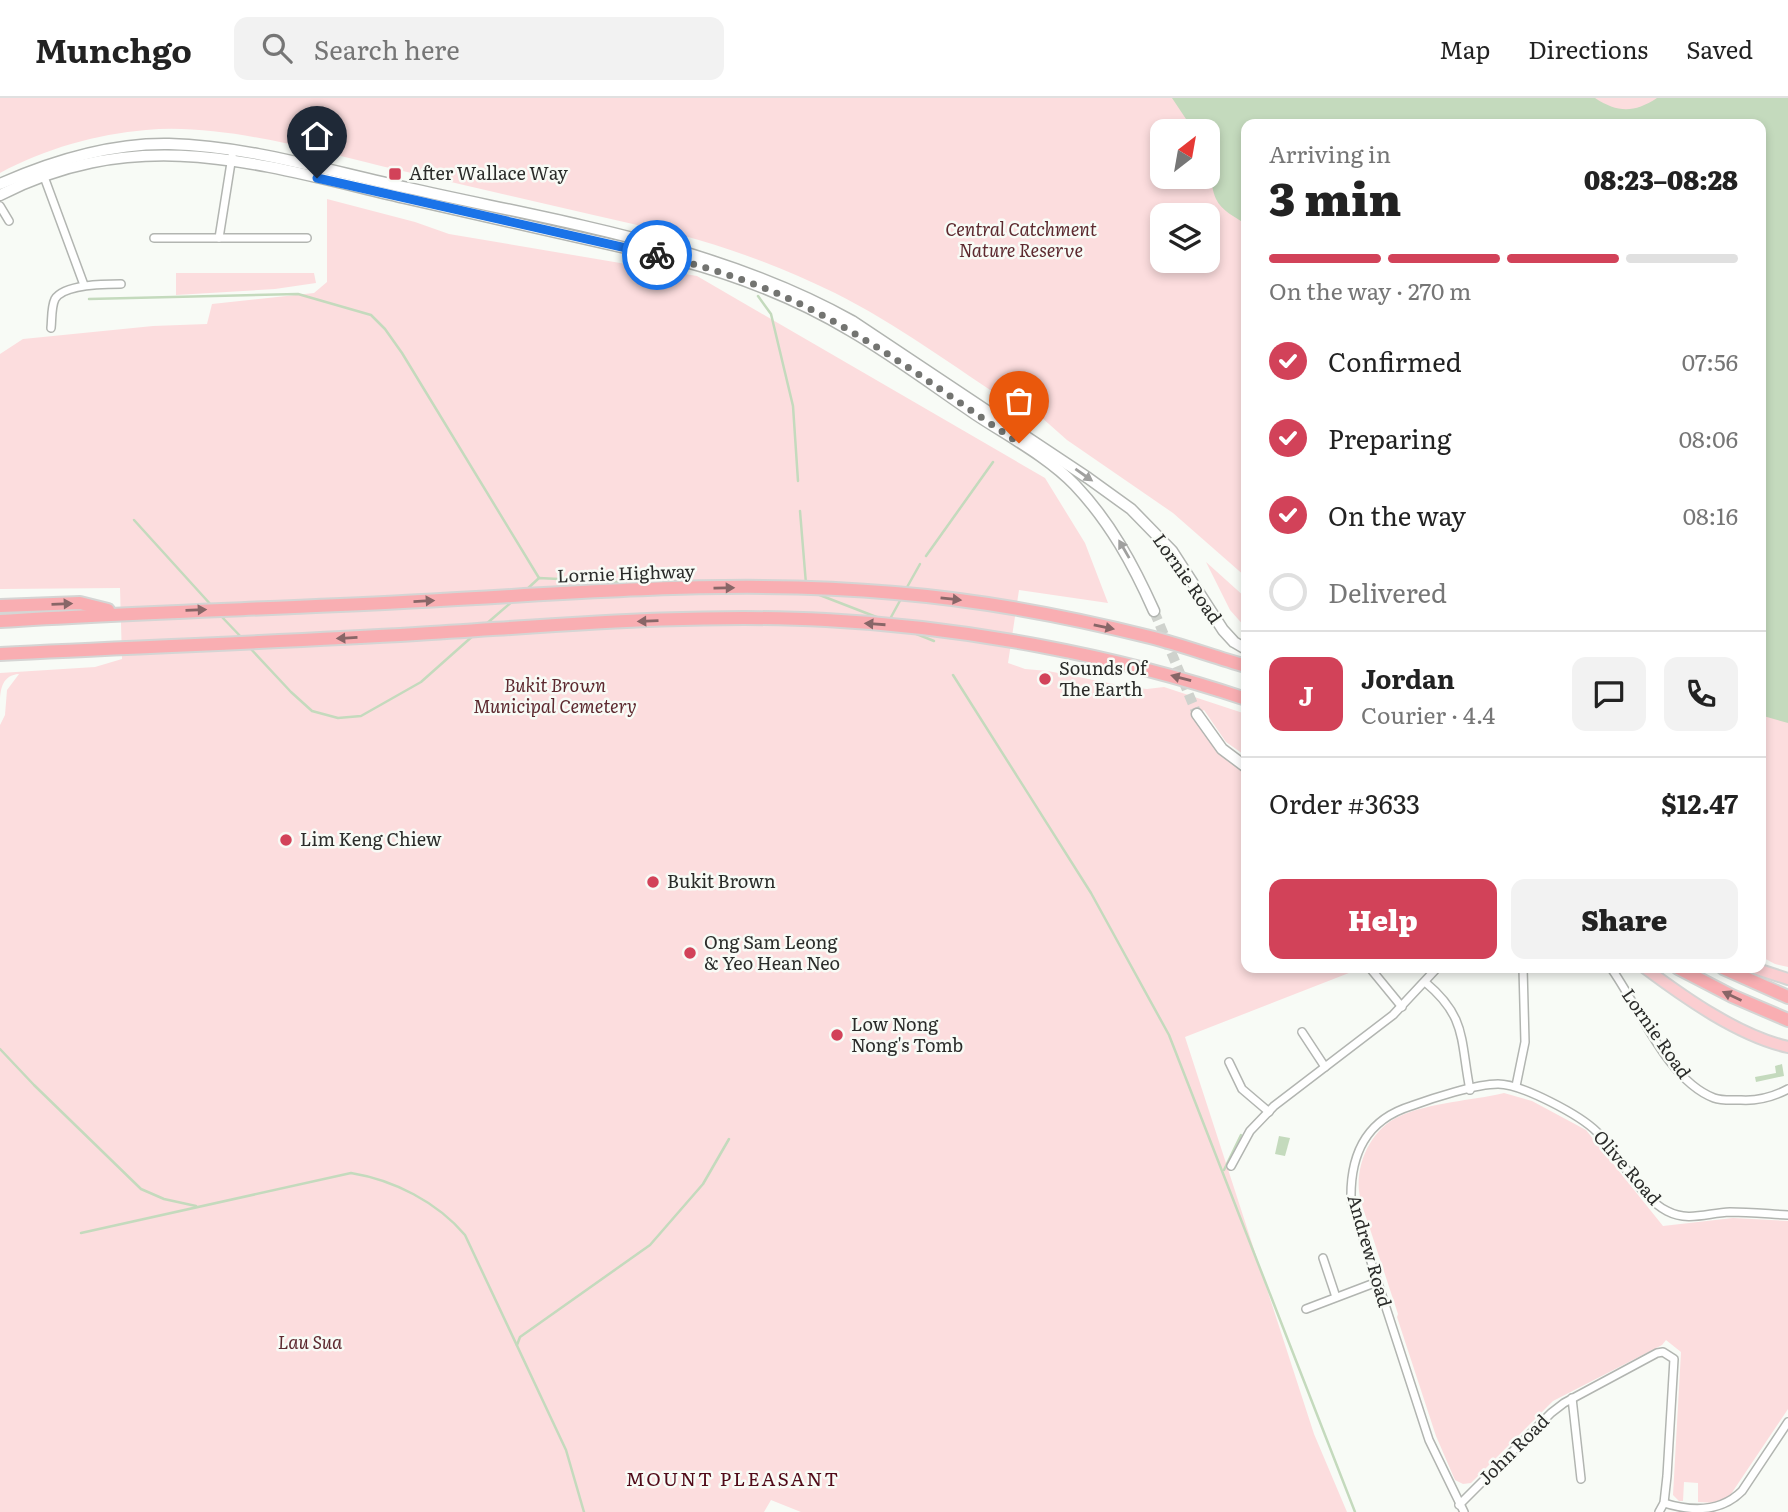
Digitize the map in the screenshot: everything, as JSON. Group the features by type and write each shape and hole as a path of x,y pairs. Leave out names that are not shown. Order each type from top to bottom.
{"highway":[{"name":"Lornie Highway","path":"0,621 653,589 825,588 968,601 1038,613 1152,637 1241,665"},
{"path":"0,606 80,603 125,613"},
{"path":"0,654 650,621 824,620 967,634 1035,646 1148,669 1241,697"},
{"path":"1688,973 1788,1020"},
{"path":"1734,973 1788,997"}],"main road":[{"path":"1766,972 1788,979"},
{"name":"Lornie Road","path":"1652,973 1716,1016 1788,1047"}],"street":[{"name":"Lornie Road","path":"0,195 42,172 83,155 166,144 233,155 589,234 689,253 737,268 815,300 892,345 1132,509 1172,551 1223,630 1241,646"},
{"path":"219,238 233,155"},
{"name":"Lornie Road","path":"0,184 42,172"},
{"path":"42,172 84,285"},
{"path":"0,206 9,221"},
{"name":"Lornie Road","path":"589,234 710,268 748,282 815,311 852,331 1041,458 1073,483 1104,520 1135,569 1154,611"},
{"path":"154,238 307,238"},
{"path":"51,328 55,300 59,295 84,285 121,284"},
{"path":"1198,714 1222,749 1241,763"},
{"path":"1374,973 1402,1007"},
{"path":"1231,1166 1250,1131 1269,1112 1402,1007 1433,973"},
{"path":"1516,1086 1525,1042 1523,973"},
{"name":"Lornie Road","path":"1614,973 1662,1049 1680,1073 1699,1090 1718,1100 1755,1101 1788,1089"},
{"path":"1425,982 1442,996 1454,1012 1460,1029 1471,1090"},
{"path":"1302,1032 1325,1067"},
{"path":"1229,1062 1242,1090 1269,1112"},
{"name":"Andrew Road","path":"1462,1508 1429,1440 1351,1200 1350,1178 1355,1158 1375,1124 1393,1112 1496,1084 1516,1086"},
{"name":"Olive Road","path":"1516,1086 1583,1120 1598,1133 1653,1202 1666,1211 1690,1218 1729,1212 1788,1215"},
{"path":"1323,1258 1336,1297"},
{"path":"1306,1309 1377,1282"},
{"name":"John Road","path":"1462,1508 1551,1413 1572,1398 1663,1352 1674,1359 1664,1503"},
{"name":"John Road","path":"1572,1398 1581,1479"},
{"path":"1659,1512 1664,1503 1705,1510 1724,1507 1734,1501 1788,1422"}],"green space":[{"name":"Central Catchment Nature Reserve","path":"0,98 1788,98 1788,967 1766,959 1766,119 1241,119 1241,573 1173,513 1067,440 1041,417 1012,404 858,305 759,260 681,235 295,145 234,134 204,130 146,130 109,135 53,150 0,173"},
{"name":"Bukit Brown Municipal Cemetery","path":"327,199 415,222 449,234 697,276 1045,478 1085,543 1108,603 1019,590 1008,663 1025,669 1129,687 1164,687 1241,712 1241,752 1226,742 1204,710 1192,716 1222,755 1241,769 1241,973 1349,973 1185,1037 1314,1434 1347,1512 801,1512 771,1500 764,1512 0,1512 0,725 5,715 7,690 19,674 9,677 4,683 0,703 0,673 95,667 122,659 120,588 0,589 0,354 23,339 153,326 207,324 212,304 314,293 327,282"},
{"path":"176,273 314,273 316,283 275,289 176,295"},
{"path":"1206,562 1241,594 1241,622 1230,610"},
{"path":"1504,1093 1532,1101 1586,1130 1663,1226 1733,1218 1788,1221 1788,1409 1729,1497 1716,1503 1698,1502 1698,1483 1684,1482 1683,1501 1673,1495 1681,1352 1666,1340 1662,1345 1553,1401 1471,1483 1463,1484 1455,1480 1436,1436 1361,1201 1360,1169 1374,1137 1390,1121 1412,1111"}],"shaded area":[{"path":"1172,98 1595,98 1619,109 1633,109 1657,98 1788,98 1788,723 1766,717 1766,119 1241,119 1241,221 1218,203 1213,189 1220,189 1220,119 1186,119"},
{"path":"1782,1064 1784,1076 1756,1082 1755,1077 1776,1073 1775,1066"},
{"path":"1279,1136 1290,1138 1285,1156 1275,1154"}],"waterway":[{"path":"89,299 298,294 371,315 402,353 539,578"},
{"path":"758,296 771,314 793,406 798,481"},
{"path":"926,556 993,462"},
{"path":"800,511 806,584"},
{"path":"134,520 212,606"},
{"path":"906,589 920,564"},
{"path":"525,591 539,578 638,583"},
{"path":"817,594 879,618"},
{"path":"890,619 902,597"},
{"path":"485,625 514,600"},
{"path":"221,616 243,639"},
{"path":"914,633 934,641"},
{"path":"249,647 312,711 338,718 361,716 421,682 475,634"},
{"path":"953,675 1091,893 1169,1035 1355,1512"},
{"path":"0,1049 141,1189 164,1199 196,1206"},
{"path":"1224,1170 1241,1135"},
{"path":"517,1345 520,1337 650,1245 703,1184 729,1139"},
{"path":"81,1233 351,1173 383,1181 414,1194 441,1212 465,1235 566,1450 584,1512"}],"tunnel":[{"path":"1154,611 1197,714"}],"way so far":[{"path":"657,255 710,268 815,311 852,331 1019,443"}],"place":[{"name":"After Wallace Way","path":"395,174"},
{"name":"Sounds Of The Earth","path":"1045,679"},
{"name":"Lim Keng Chiew","path":"286,840"},
{"name":"Bukit Brown","path":"653,882"},
{"name":"Ong Sam Leong & Yeo Hean Neo","path":"690,953"},
{"name":"Low Nong Nong's Tomb","path":"837,1035"}],"district":[{"name":"MOUNT PLEASANT","path":"733,1479"}],"route":[{"path":"317,178 657,255"}],"park label":[{"name":"Lau Sua","path":"310,1343"}]}
